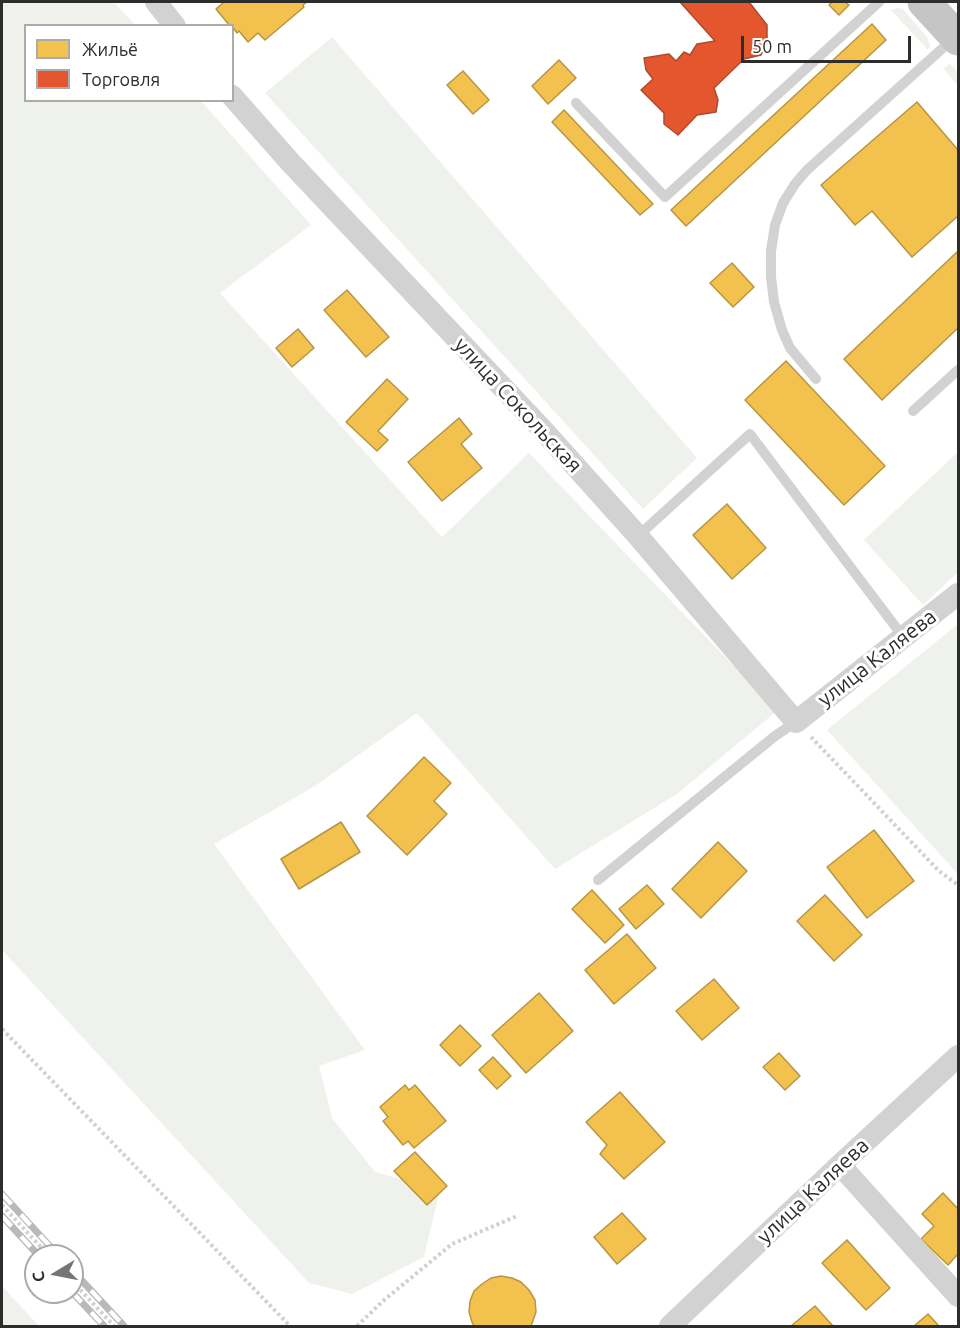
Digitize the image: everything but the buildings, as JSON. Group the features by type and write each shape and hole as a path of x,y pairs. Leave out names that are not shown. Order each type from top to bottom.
{"main road":[{"path":"924,2 957,38"}],"street":[{"path":"156,2 173,24"},
{"name":"улица Сокольская","path":"234,98 290,162 534,421 638,536 796,722"},
{"name":"улица Каляева","path":"796,722 958,594"},
{"name":"улица Каляева","path":"670,1326 958,1056"},
{"path":"840,1165 958,1296"}],"lane":[{"path":"576,103 665,197 879,2"},
{"path":"816,378 790,348 774,302 771,251 775,225 783,203 807,170 957,38"},
{"path":"914,411 958,370"},
{"path":"638,536 750,434 905,638"},
{"path":"598,880 775,736 796,722"}],"path":[{"path":"796,722 939,871 958,885"},
{"path":"2,1029 290,1326"},
{"path":"2,1205 38,1244"},
{"path":"357,1326 383,1301 452,1244 517,1216"},
{"path":"84,1294 114,1326"}],"shaded area":[{"path":"2,2 114,2 134,24 24,24 24,102 202,102 311,225 220,293 442,537 529,453 777,711 677,794 555,869 417,713 315,786 214,844 365,1050 319,1066 332,1118 375,1172 440,1189 424,1257 352,1294 309,1283 2,950"},
{"path":"903,9 927,37 930,46 928,50 891,10"},
{"path":"332,37 697,458 643,509 265,93"},
{"path":"950,64 958,72 958,86 943,68"},
{"path":"958,452 958,572 923,605 864,540"},
{"path":"958,624 958,874 827,730"},
{"path":"2,1286 39,1326 2,1326"}],"railway":[{"path":"2,1194 48,1244"},
{"path":"2,1216 28,1244"},
{"path":"84,1283 124,1326"},
{"path":"83,1304 104,1326"}]}
